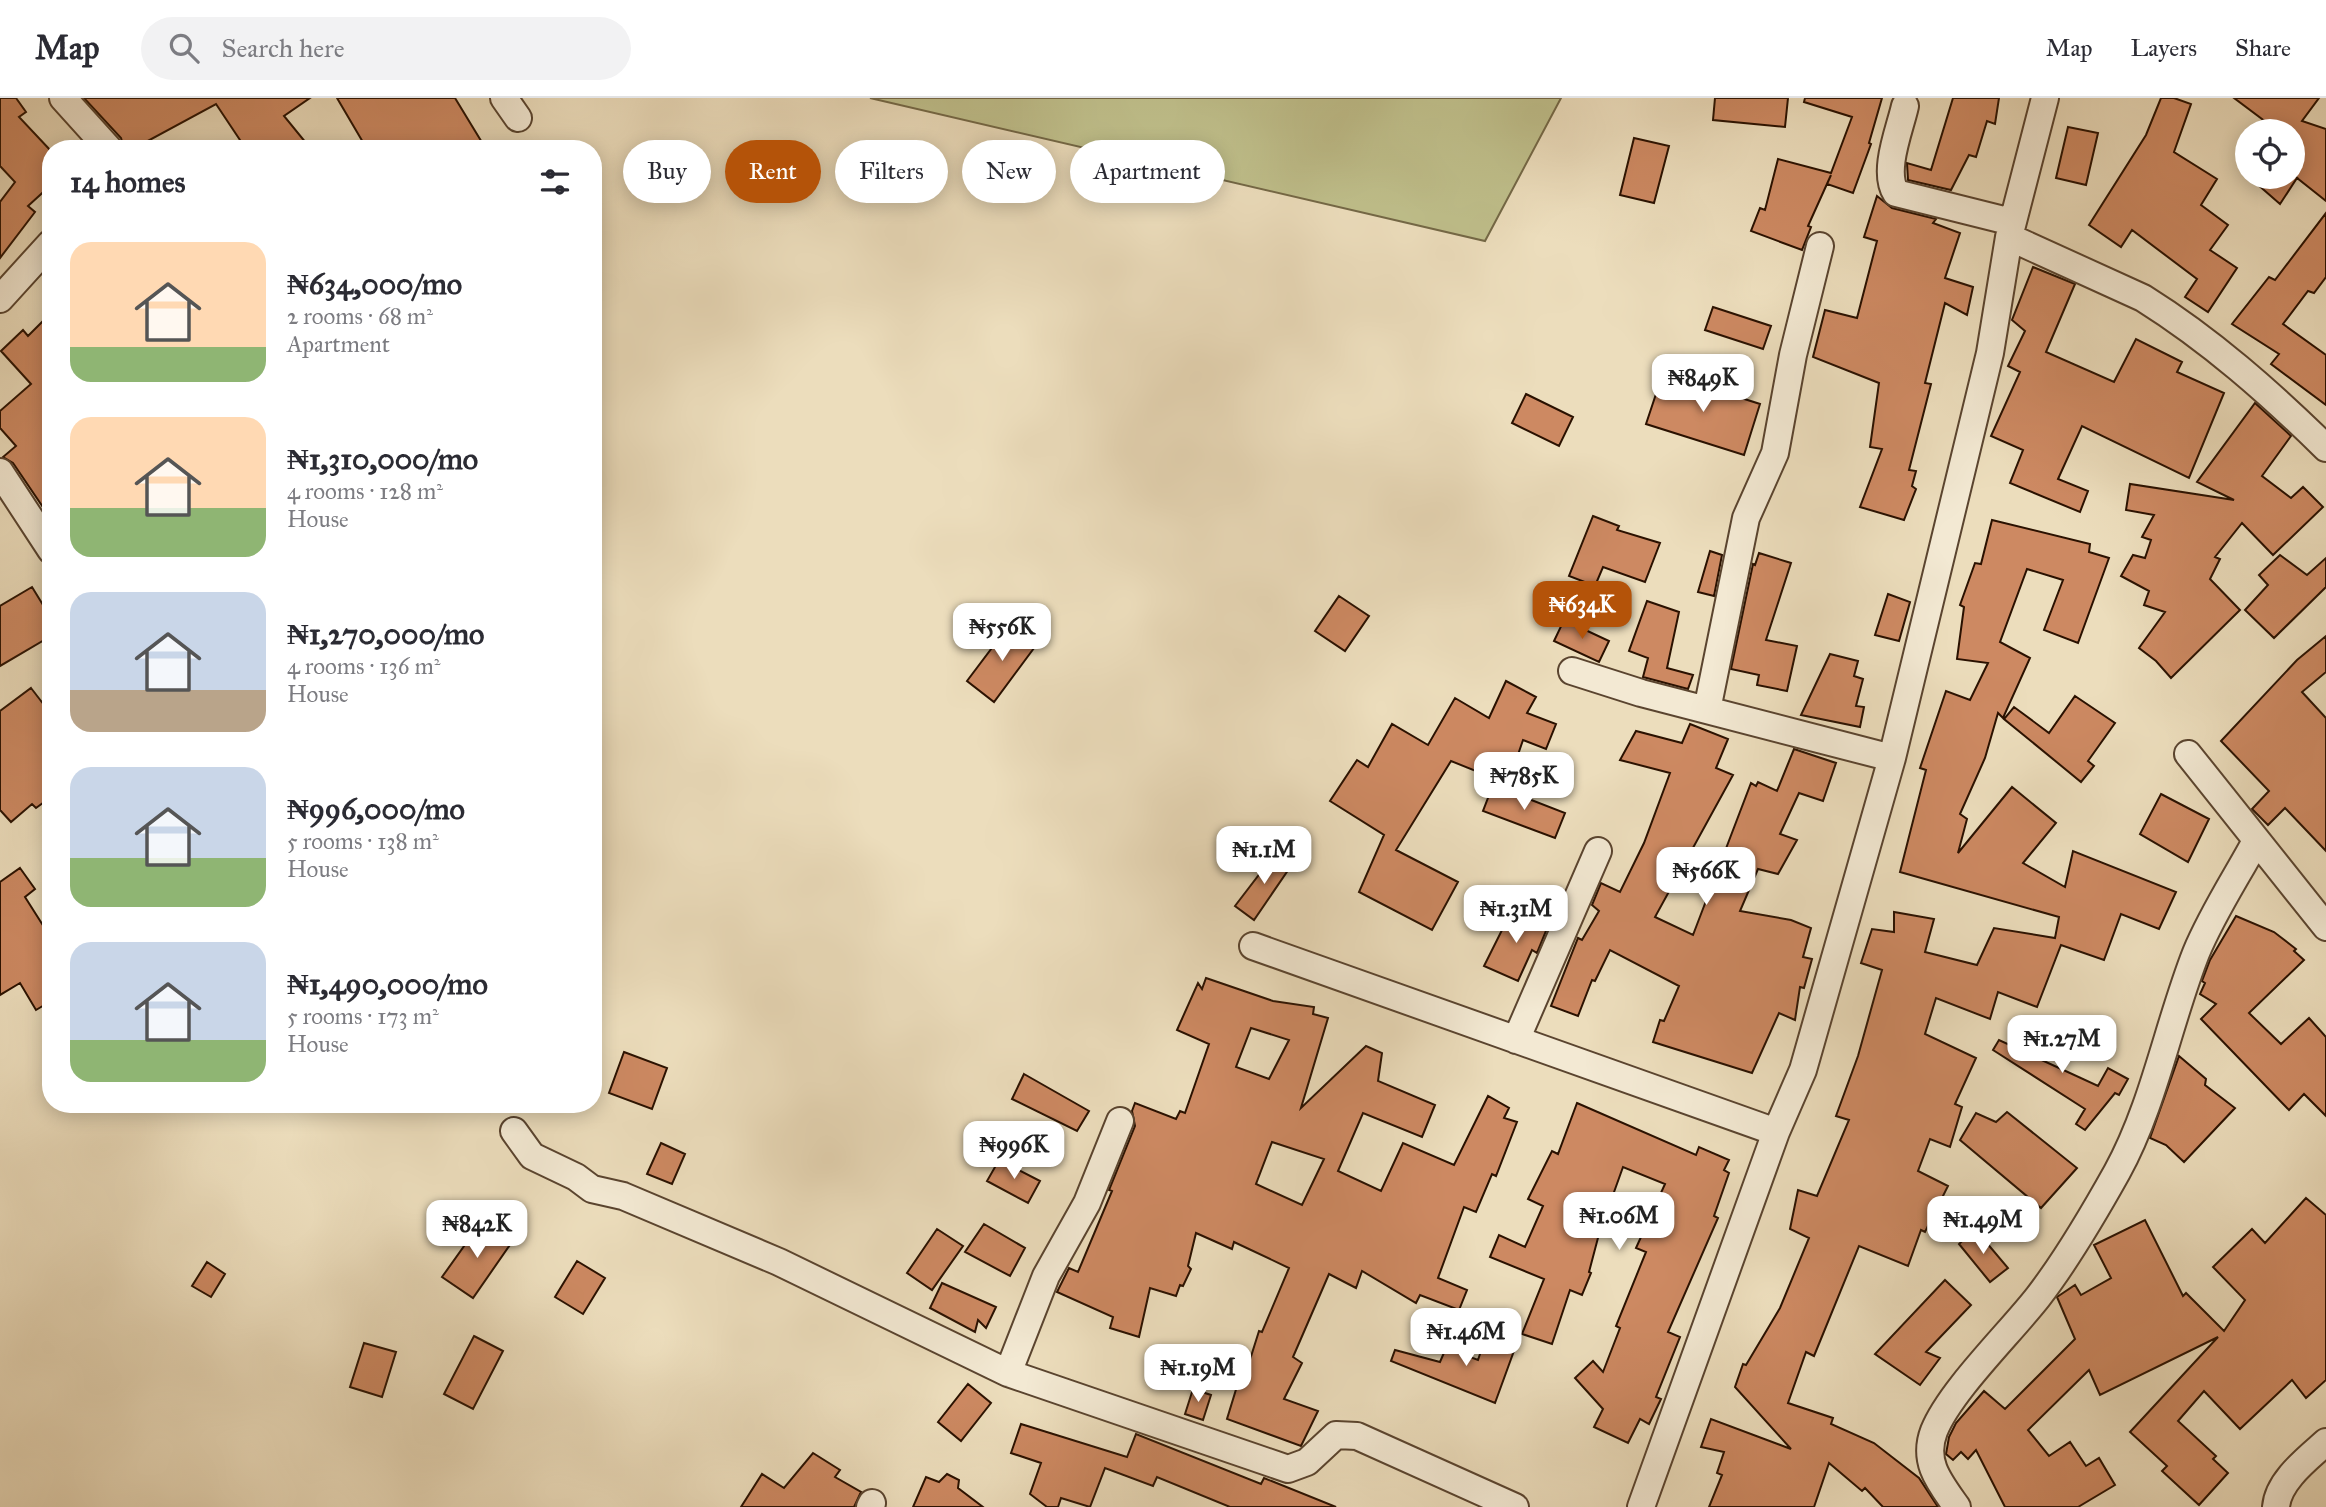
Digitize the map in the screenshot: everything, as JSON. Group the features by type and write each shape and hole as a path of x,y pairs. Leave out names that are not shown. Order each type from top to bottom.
{"street":[{"path":"63,98 101,140"},
{"path":"1641,1507 1776,1132 1803,1070 1892,758 1990,353 2010,229 2045,98"},
{"path":"1905,106 1891,172 1891,185 1896,193 2010,229 2143,298 2214,346 2326,447"},
{"path":"1707,710 1746,518 1775,453 1794,355 1821,246"},
{"path":"0,299 42,253"},
{"path":"0,472 42,536"},
{"path":"1572,671 1641,694 1892,758"},
{"path":"2188,754 2326,927"},
{"path":"1957,1507 1932,1470 1930,1448 1934,1430 1954,1399 2039,1295 2082,1233 2119,1168 2147,1099 2197,952 2256,841"},
{"path":"1516,1040 1598,851"},
{"path":"1253,946 1776,1132"},
{"path":"1007,1373 1046,1276 1087,1203 1120,1121"},
{"path":"514,1130 532,1156 576,1177 592,1189 622,1196 779,1262 1007,1373 1288,1469 1307,1462 1336,1435 1345,1433 1516,1507"},
{"path":"2276,1507 2277,1493 2326,1442"}],"green space":[{"path":"870,98 1561,98 1485,241 1225,181 1225,140 1070,140 1070,145"}],"building":[{"path":"0,98 16,98 26,112 19,117 42,141 42,193 28,206 35,212 0,258 0,202 15,182 0,166"},
{"path":"84,98 310,98 284,116 304,140 240,140 216,104 150,140 121,138"},
{"path":"337,98 455,98 481,140 362,140"},
{"path":"1715,98 1788,98 1785,127 1713,120"},
{"path":"1805,98 1882,98 1869,143 1871,144 1853,193 1827,184 1831,175 1808,226 1811,227 1802,250 1751,231 1760,208 1765,210 1778,159 1831,173 1852,117 1804,102"},
{"path":"1953,98 1999,98 1995,124 1987,121 1976,157 1969,155 1951,190 1908,180 1907,163 1931,170"},
{"path":"2161,98 2174,98 2191,104 2174,152 2217,179 2201,205 2228,225 2210,250 2237,268 2208,312 2185,297 2197,279 2132,230 2121,247 2089,225 2146,135"},
{"path":"2234,98 2319,98 2303,119 2262,119"},
{"path":"2305,122 2326,129 2326,201 2305,184"},
{"path":"2068,127 2098,133 2086,185 2056,178"},
{"path":"1634,138 1669,146 1654,203 1620,195"},
{"path":"2263,189 2290,189 2280,204"},
{"path":"1877,196 1892,208 1936,219 1933,223 1960,233 1945,278 1973,287 1967,315 1945,303 1925,383 1931,384 1909,470 1916,471 1912,486 1916,489 1904,520 1860,507 1882,449 1870,447 1879,383 1813,357 1825,310 1857,318 1877,241 1864,237"},
{"path":"2326,213 2326,277 2314,293 2308,291 2283,324 2326,355 2326,405 2271,364 2279,354 2232,324 2269,277 2275,280"},
{"path":"2033,267 2075,284 2046,352 2114,382 2136,339 2182,362 2177,372 2224,393 2189,478 2082,426 2058,479 2088,491 2080,512 2010,483 2023,450 1991,436 2020,372 2008,366 2025,331 2012,320"},
{"path":"1713,307 1771,326 1763,349 1705,330"},
{"path":"42,322 42,506 13,463 3,457 16,446 0,428 0,411 31,384 1,351 23,330 28,336"},
{"path":"1663,373 1760,404 1744,455 1646,424"},
{"path":"1526,394 1573,417 1559,446 1512,423"},
{"path":"2255,403 2291,436 2262,476 2291,498 2303,487 2323,507 2273,555 2242,523 2215,557 2220,559 2210,579 2240,610 2171,678 2156,661 2139,648 2165,612 2144,605 2149,591 2121,576 2133,555 2145,558 2151,540 2142,537 2154,515 2126,510 2130,484 2234,500 2197,482"},
{"path":"1593,516 1619,526 1617,530 1660,543 1645,582 1603,567 1595,586 1569,576"},
{"path":"1992,520 2090,544 2089,552 2109,558 2078,643 2044,630 2063,580 2027,569 2000,642 2030,658 2003,718 1998,713 1985,758 1960,814 1967,819 1958,853 2012,787 2056,823 2023,863 2065,887 2073,851 2176,892 2159,929 2121,914 2104,960 2061,945 2037,1007 1998,992 1990,1019 1936,998 1925,1034 1976,1058 1955,1104 1962,1107 1950,1147 1930,1139 1918,1171 1948,1186 1925,1232 1921,1230 1908,1266 1859,1246 1814,1356 1806,1352 1788,1403 1833,1418 1831,1424 1874,1443 1919,1478 1938,1507 1883,1507 1865,1488 1862,1491 1829,1463 1814,1507 1709,1507 1722,1475 1717,1473 1724,1452 1701,1447 1711,1419 1791,1449 1735,1387 1743,1364 1746,1365 1780,1308 1809,1238 1790,1229 1798,1190 1817,1196 1849,1120 1836,1116 1858,1056 1882,970 1861,963 1872,929 1894,932 1894,912 1934,919 1925,952 1977,965 1994,928 2055,938 2059,917 1900,872 1926,770 1920,768 1946,691 1970,700 1988,663 1957,659 1964,607 1960,605 1975,563 1981,564"},
{"path":"1710,551 1722,555 1714,596 1698,592"},
{"path":"1759,553 1791,563 1766,640 1797,646 1787,691 1757,685 1759,675 1731,669 1753,564 1755,565"},
{"path":"2280,555 2307,575 2326,558 2326,587 2274,638 2245,610 2268,585 2259,575"},
{"path":"32,587 42,603 42,641 0,666 0,606"},
{"path":"1888,594 1910,602 1899,641 1875,635"},
{"path":"1339,596 1369,616 1345,651 1315,631"},
{"path":"1647,601 1679,612 1667,668 1693,675 1688,689 1643,677 1648,658 1629,651"},
{"path":"1564,620 1609,641 1599,662 1554,641"},
{"path":"1010,624 1037,644 994,702 967,681"},
{"path":"2326,636 2326,672 2302,692 2326,718 2326,851 2285,808 2268,825 2252,809 2269,791 2221,741 2297,660"},
{"path":"1830,654 1858,661 1854,676 1863,679 1856,706 1864,707 1860,727 1801,715"},
{"path":"1506,681 1536,697 1527,713 1556,724 1546,749 1523,740 1508,784 1451,761 1396,850 1458,882 1432,930 1359,892 1384,835 1330,801 1357,760 1368,767 1392,724 1428,745 1455,698 1489,718"},
{"path":"31,688 42,702 42,804 36,808 32,804 11,822 0,810 0,711"},
{"path":"2075,696 2115,723 2088,761 2094,766 2081,782 2004,719 2014,707 2049,733"},
{"path":"1690,724 1728,739 1716,768 1733,775 1655,917 1693,935 1751,783 1756,786 1758,782 1777,791 1794,749 1836,763 1823,801 1799,793 1780,834 1797,840 1778,874 1758,869 1740,911 1791,920 1811,928 1803,957 1812,959 1804,988 1800,987 1795,1020 1779,1013 1752,1073 1653,1042 1660,1020 1664,1021 1679,986 1610,950 1595,981 1592,980 1578,1016 1551,1006 1578,938 1582,940 1599,911 1592,905 1601,883 1620,892 1644,843 1670,773 1620,760 1636,731 1682,743"},
{"path":"1493,785 1565,813 1555,838 1483,811"},
{"path":"2161,794 2209,819 2188,862 2140,834"},
{"path":"1277,851 1293,863 1254,920 1235,906"},
{"path":"20,868 35,889 25,897 42,924 42,1006 36,1010 20,983 0,995 0,882"},
{"path":"1512,910 1548,926 1537,953 1532,950 1518,981 1484,966"},
{"path":"2236,916 2274,932 2296,949 2294,951 2304,960 2249,1013 2281,1044 2309,1018 2326,1037 2326,1116 2304,1094 2289,1110 2201,1019 2216,1004 2200,994 2205,983 2202,981 2210,960"},
{"path":"1206,978 1273,1001 1314,1007 1313,1014 1328,1018 1301,1108 1366,1046 1382,1053 1378,1081 1435,1105 1422,1137 1363,1113 1338,1171 1381,1191 1403,1143 1454,1165 1488,1096 1509,1108 1504,1118 1517,1122 1496,1176 1492,1174 1476,1212 1464,1207 1438,1278 1467,1290 1459,1310 1420,1295 1416,1303 1362,1271 1356,1288 1329,1274 1293,1357 1302,1363 1284,1399 1318,1411 1301,1446 1227,1419 1238,1383 1242,1385 1259,1331 1262,1332 1289,1268 1234,1242 1232,1249 1196,1233 1188,1266 1191,1269 1183,1286 1180,1285 1176,1296 1150,1288 1139,1337 1110,1328 1113,1317 1057,1292 1069,1268 1078,1272 1112,1191 1109,1190 1135,1126 1132,1111 1135,1103 1176,1119 1180,1111 1185,1113 1209,1044 1177,1030 1198,983 1202,989","holes":["1251,1028 1289,1040 1269,1079 1236,1067","1272,1142 1324,1159 1302,1205 1256,1184"]},
{"path":"2030,1020 2048,1030 2033,1056 2098,1086 2108,1068 2128,1079 2119,1095 2115,1093 2085,1130 2076,1124 2085,1109 1993,1050 1999,1040 2014,1047"},
{"path":"624,1052 667,1068 652,1109 609,1093"},
{"path":"2179,1056 2206,1079 2205,1085 2235,1108 2184,1162 2166,1145 2150,1138"},
{"path":"1024,1074 1089,1111 1077,1131 1012,1099"},
{"path":"1577,1103 1696,1155 1699,1147 1729,1160 1724,1170 1729,1173 1714,1216 1718,1218 1668,1332 1680,1337 1656,1397 1661,1399 1649,1424 1640,1419 1628,1443 1594,1427 1603,1409 1575,1378 1593,1361 1603,1372 1620,1328 1616,1326 1646,1252 1636,1248 1665,1184 1623,1167 1599,1234 1589,1272 1591,1273 1582,1295 1570,1290 1552,1344 1522,1334 1544,1279 1490,1257 1499,1235 1525,1247 1543,1206 1528,1199 1552,1151 1558,1154"},
{"path":"2007,1112 2077,1168 2041,1208 1960,1140 1976,1113 1996,1122"},
{"path":"661,1143 685,1154 672,1184 647,1174"},
{"path":"999,1160 1040,1181 1028,1203 987,1181"},
{"path":"2306,1198 2326,1215 2326,1380 2306,1398 2292,1380 2240,1429 2204,1391 2178,1421 2216,1456 2213,1459 2228,1473 2199,1505 2162,1471 2167,1466 2130,1432 2218,1337 2100,1395 2089,1370 2028,1430 2049,1456 2070,1442 2086,1466 2099,1458 2115,1485 2078,1507 2005,1507 1976,1450 1968,1459 1961,1452 1953,1460 1946,1454 1949,1437 1956,1423 1984,1391 2005,1409 2075,1339 2057,1297 2075,1285 2081,1295 2111,1278 2094,1245 2145,1220 2183,1296 2186,1293 2224,1331 2245,1300 2213,1267 2252,1229 2265,1243"},
{"path":"482,1221 512,1242 473,1298 442,1277"},
{"path":"984,1224 1025,1248 1010,1276 965,1252"},
{"path":"937,1229 963,1246 932,1290 907,1273"},
{"path":"1975,1229 2008,1268 1990,1282 1959,1244"},
{"path":"577,1261 605,1278 583,1314 555,1297"},
{"path":"207,1262 225,1274 211,1297 192,1286"},
{"path":"1945,1280 1971,1305 1926,1352 1940,1358 1920,1385 1875,1354"},
{"path":"942,1283 996,1307 986,1328 978,1320 975,1332 930,1308"},
{"path":"474,1336 503,1351 473,1409 444,1394"},
{"path":"1486,1336 1515,1348 1495,1403 1391,1361 1395,1350 1440,1362 1446,1348 1478,1360"},
{"path":"364,1343 396,1352 382,1397 350,1387"},
{"path":"968,1384 991,1403 961,1441 938,1422"},
{"path":"1193,1389 1211,1395 1203,1420 1185,1414"},
{"path":"1021,1424 1127,1457 1136,1434 1261,1484 1264,1478 1336,1507 1230,1507 1157,1477 1153,1486 1105,1468 1090,1507 1061,1498 1058,1507 1047,1507 1030,1494 1041,1463 1011,1453"},
{"path":"813,1453 840,1470 835,1477 861,1492 854,1507 741,1507 762,1474 784,1488"},
{"path":"947,1474 959,1480 958,1488 983,1507 913,1507 926,1477 939,1482"}]}
